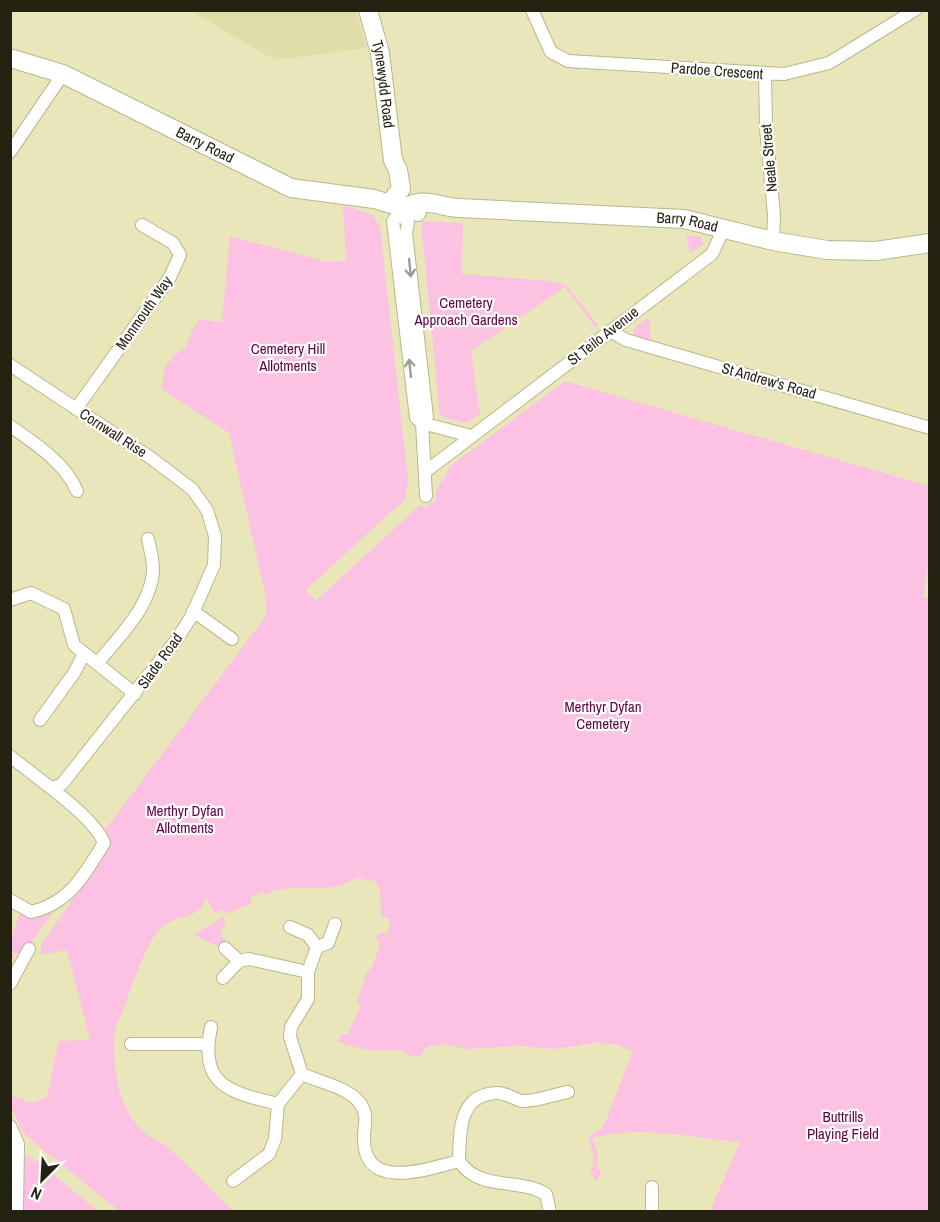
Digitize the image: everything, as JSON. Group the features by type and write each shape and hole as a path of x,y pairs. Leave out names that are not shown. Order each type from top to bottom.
{"street":[{"name":"Tynewydd Road","path":"368,10 380,53 393,160 398,170 399,205"},
{"name":"Pardoe Crescent","path":"532,10 551,52 568,61 765,74 803,71 829,63 915,11"},
{"name":"Barry Road","path":"10,58 63,74 291,188 374,199 422,213 442,207 684,219 773,241 850,251 930,243"},
{"path":"10,152 63,74"},
{"name":"Neale Street","path":"765,74 766,128 774,216 773,241"},
{"path":"399,205 408,222 406,233 427,417 422,423 426,496"},
{"name":"Monmouth Way","path":"76,409 170,277 180,255 173,243 142,225"},
{"name":"St Teilo Avenue","path":"425,472 712,254 724,228"},
{"name":"St Andrew's Road","path":"610,331 626,340 930,428"},
{"name":"Cornwall Rise","path":"10,365 152,458 192,489 207,510"},
{"path":"422,423 471,436"},
{"path":"10,426 36,444 70,475 77,491"},
{"name":"Slade Road","path":"53,788 63,784 135,694 177,639 194,611 214,565 215,536 207,510"},
{"path":"97,663 136,614 148,594 153,571 148,539"},
{"path":"10,600 31,593 64,609 74,645 135,694"},
{"path":"194,611 232,639"},
{"path":"40,720 74,673 84,654"},
{"path":"10,756 44,784 53,788 60,797 100,831 104,843 71,892 46,909 31,912 10,900"},
{"path":"317,947 328,944 335,924"},
{"path":"290,927 308,934 317,947"},
{"path":"317,947 308,972 308,999 291,1027 290,1037 302,1074 357,1099 366,1117 366,1150 376,1167 397,1174 459,1161"},
{"path":"225,948 239,961 266,961 308,972"},
{"path":"10,984 29,949"},
{"path":"223,978 239,961"},
{"path":"211,1027 207,1044 209,1065 219,1082 230,1091 278,1104"},
{"path":"131,1044 207,1044"},
{"path":"233,1180 269,1154 275,1139 278,1104 302,1074"},
{"path":"550,1212 546,1194 533,1186 483,1181 466,1172 459,1161 460,1126 466,1107 479,1096 498,1092 524,1101 568,1092"},
{"path":"10,1126 18,1144 17,1212"},
{"path":"652,1187 652,1212"}],"shaded area":[{"path":"191,11 356,11 366,48 275,60"}],"green space":[{"name":"Merthyr Dyfan Cemetery","path":"343,205 373,215 380,227 408,480 405,499 306,590 316,601 420,505 425,507 436,500 436,491 449,467 565,381 929,486 929,562 923,597 930,597 929,1211 710,1211 740,1142 665,1133 628,1132 592,1138 598,1155 597,1169 602,1171 596,1182 590,1171 594,1159 590,1137 587,1137 603,1128 633,1051 615,1044 595,1043 554,1049 518,1046 468,1049 443,1044 427,1047 420,1057 407,1055 403,1050 370,1050 338,1041 341,1034 348,1034 361,1005 357,1002 365,975 372,967 380,945 376,937 381,933 388,934 390,919 381,916 380,890 375,881 356,878 333,887 287,888 265,895 263,891 250,898 252,903 226,914 222,909 214,913 206,897 199,910 169,922 155,934 142,959 115,1028 115,1069 127,1110 144,1132 170,1149 233,1211 119,1211 24,1134 11,1108 11,1096 32,1103 47,1097 59,1041 90,1040 67,950 41,955 41,945 106,851 109,839 105,830 266,616 266,598 229,433 162,389 165,367 174,355 186,347 200,319 222,322 230,236 324,261 346,261"},
{"name":"Cemetery Approach Gardens","path":"421,221 463,223 462,274 550,281 566,285 598,325 595,327 565,287 471,351 480,415 466,423 440,416"},
{"path":"686,235 700,237 704,244 690,253"},
{"path":"649,317 651,340 634,336 633,329"},
{"path":"53,912 26,950 20,954 15,953 11,961 11,937 20,913 38,916"},
{"path":"223,917 226,924 220,933 228,944 221,948 194,935"},
{"path":"22,1154 37,1161 98,1211 21,1212"}],"park label":[{"name":"Cemetery Hill Allotments","path":"288,358"},
{"name":"Merthyr Dyfan Allotments","path":"185,820"},
{"name":"Buttrills Playing Field","path":"843,1126"}]}
